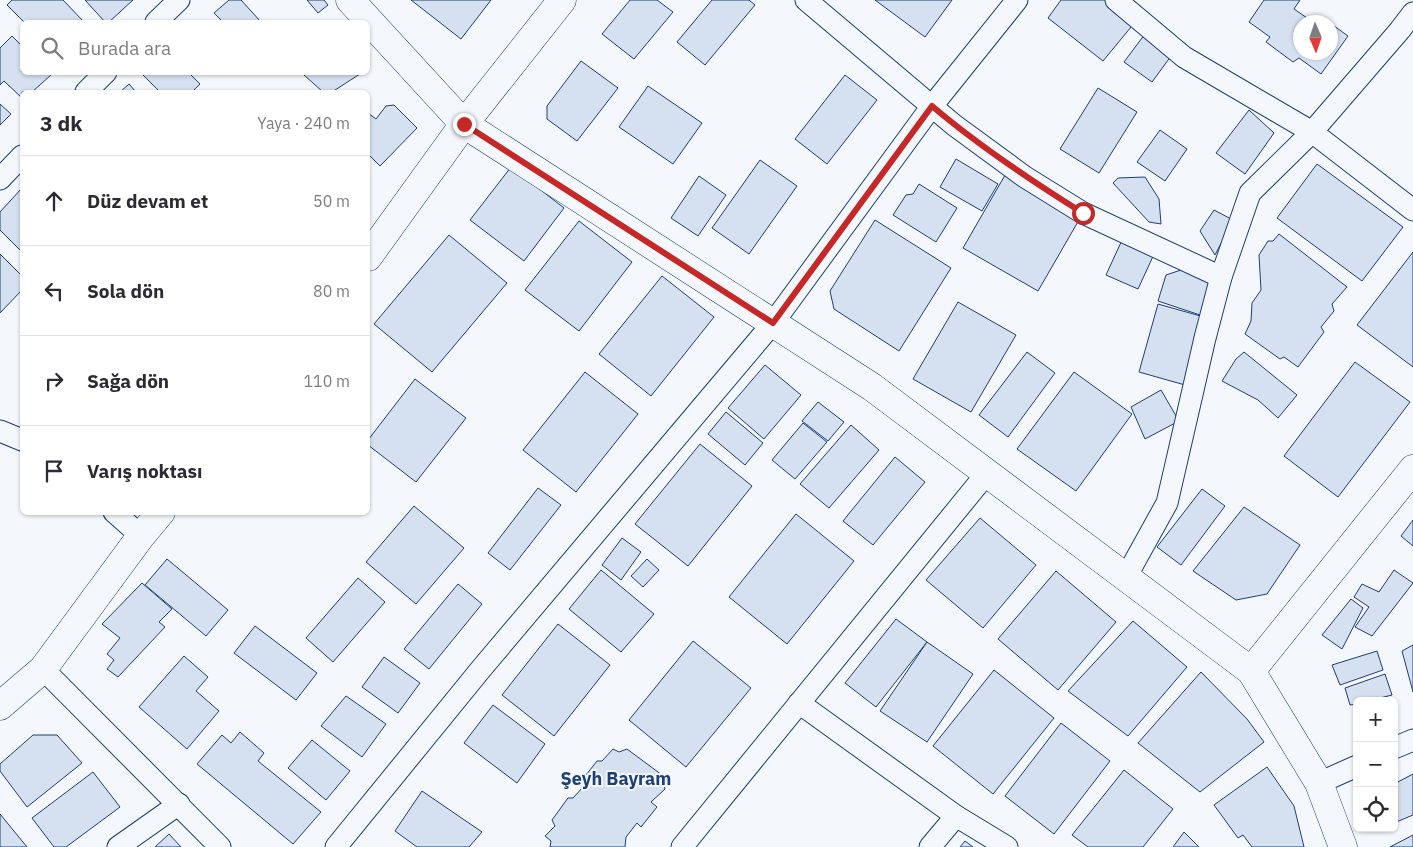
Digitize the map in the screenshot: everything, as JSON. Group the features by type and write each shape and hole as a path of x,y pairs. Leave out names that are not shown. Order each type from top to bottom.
{"main road":[{"path":"350,0 368,20"},
{"path":"370,254 464,124 562,0"},
{"path":"370,22 464,124 872,387 1251,671 1320,783 1343,847"},
{"path":"1251,671 1413,469"},
{"path":"0,706 43,669 158,515"}],"street":[{"path":"158,20 179,0"},
{"path":"806,0 954,126 1025,177 1083,213 1221,277"},
{"path":"336,847 488,661 773,323 932,106 1017,0"},
{"path":"1116,0 1184,57 1312,132 1413,210"},
{"path":"1126,577 1167,503 1221,277 1250,193 1312,132 1400,30 1413,12"},
{"path":"88,90 103,75"},
{"path":"0,179 20,158"},
{"path":"0,431 20,439"},
{"path":"682,847 987,473"},
{"path":"117,515 141,536"},
{"path":"43,669 220,847"},
{"path":"799,703 956,816 1007,847"},
{"path":"1398,746 1413,740"},
{"path":"1320,783 1353,768"},
{"path":"118,847 178,804"},
{"path":"930,847 956,816"}],"building":[{"path":"12,0 63,0 82,20 22,20 7,5"},
{"path":"85,0 133,0 111,20 103,20"},
{"path":"229,0 241,0 259,20 221,20 214,13"},
{"path":"307,0 324,0 328,5 318,13"},
{"path":"411,0 491,0 461,39"},
{"path":"630,0 657,0 673,12 634,59 602,34"},
{"path":"712,0 749,0 755,5 705,65 677,42"},
{"path":"875,0 952,0 925,37"},
{"path":"1061,0 1111,0 1136,21 1103,61 1048,18"},
{"path":"1264,0 1300,0 1294,9 1303,15 1293,15 1293,60 1296,60 1293,62 1266,42 1270,37 1249,22"},
{"path":"1338,29 1348,36 1338,50"},
{"path":"1148,30 1174,52 1152,82 1124,62"},
{"path":"12,36 20,44 20,75 51,75 34,90 20,90 20,96 4,81 0,85 0,48"},
{"path":"1302,60 1331,60 1321,74"},
{"path":"581,61 618,88 577,141 547,119 547,106"},
{"path":"143,75 191,75 200,84 194,90 158,90"},
{"path":"304,75 358,75 335,90 321,90"},
{"path":"845,75 877,100 827,164 795,139"},
{"path":"129,84 134,90 122,90"},
{"path":"648,86 702,123 673,164 619,127"},
{"path":"1098,88 1137,112 1099,173 1060,149"},
{"path":"0,104 11,114 0,125"},
{"path":"394,105 417,128 380,166 370,156 370,114 376,119 386,106"},
{"path":"1249,110 1274,133 1245,174 1216,153"},
{"path":"1160,130 1187,149 1165,181 1137,162"},
{"path":"956,159 998,184 982,211 940,187"},
{"path":"760,160 797,186 749,254 712,228"},
{"path":"1317,164 1403,227 1362,281 1277,218"},
{"path":"511,167 564,208 524,261 470,220"},
{"path":"1008,170 1083,213 1038,291 963,248"},
{"path":"699,176 726,195 698,236 671,218"},
{"path":"1145,177 1159,199 1161,224 1149,222 1113,183 1118,178"},
{"path":"919,184 957,208 936,242 893,215 906,195 913,194"},
{"path":"20,190 20,250 0,230 0,212"},
{"path":"1214,210 1233,220 1215,255 1200,231"},
{"path":"875,220 951,268 899,351 834,309 830,291"},
{"path":"579,221 632,262 579,331 525,290"},
{"path":"1279,234 1347,287 1332,304 1334,311 1321,327 1324,332 1298,367 1284,357 1280,359 1245,334 1251,321 1252,303 1261,290 1259,255 1268,241 1273,241"},
{"path":"449,235 507,283 432,372 374,324"},
{"path":"1123,238 1155,252 1138,289 1106,275"},
{"path":"1413,252 1413,367 1357,325"},
{"path":"0,254 20,274 20,292 0,313"},
{"path":"1187,268 1215,277 1203,316 1158,301 1166,275"},
{"path":"662,276 714,317 651,396 599,354"},
{"path":"958,302 1016,335 971,412 913,379"},
{"path":"1158,304 1204,317 1185,385 1139,372"},
{"path":"1027,352 1055,373 1008,437 979,415"},
{"path":"1244,352 1297,395 1278,418 1258,400 1222,381 1236,359"},
{"path":"1355,362 1410,402 1338,497 1284,456"},
{"path":"765,365 801,395 764,439 728,408"},
{"path":"585,372 638,414 576,492 523,450"},
{"path":"1074,372 1132,414 1076,491 1017,449"},
{"path":"415,379 466,418 416,482 370,447 370,437"},
{"path":"1161,390 1179,421 1145,439 1131,407"},
{"path":"818,402 844,422 828,441 802,421"},
{"path":"726,412 763,443 745,465 708,434"},
{"path":"803,423 827,442 795,479 772,460"},
{"path":"851,425 879,450 829,508 800,484"},
{"path":"700,444 752,486 688,566 635,524"},
{"path":"895,457 925,482 873,545 843,521"},
{"path":"538,488 561,505 510,570 488,553"},
{"path":"1202,489 1225,506 1181,565 1157,547"},
{"path":"414,506 464,548 416,604 366,562"},
{"path":"1244,507 1300,545 1267,594 1236,600 1193,571"},
{"path":"796,514 854,561 787,644 729,597"},
{"path":"980,518 1036,565 983,628 926,580"},
{"path":"1413,520 1413,546 1401,536"},
{"path":"622,538 641,552 621,580 602,565"},
{"path":"167,559 228,610 206,636 145,585"},
{"path":"647,559 659,570 643,587 631,576"},
{"path":"601,570 654,614 621,652 569,609"},
{"path":"1394,570 1413,583 1372,636 1355,627 1369,607 1354,597 1362,584 1379,592"},
{"path":"1056,571 1116,622 1058,690 998,639"},
{"path":"358,578 385,602 333,662 306,638"},
{"path":"142,583 172,609 159,622 165,627 118,677 107,669 114,660 107,654 120,638 102,624"},
{"path":"458,584 482,604 429,669 404,649"},
{"path":"1351,599 1363,608 1342,649 1322,635"},
{"path":"896,619 927,642 876,707 845,683"},
{"path":"1133,621 1187,667 1128,736 1068,691"},
{"path":"558,624 610,665 554,736 502,695"},
{"path":"255,626 317,673 296,700 234,653"},
{"path":"693,641 751,688 686,767 629,720"},
{"path":"927,642 973,674 927,742 880,711"},
{"path":"1413,645 1413,692 1402,651"},
{"path":"1377,651 1383,670 1340,685 1332,665"},
{"path":"184,656 208,677 196,691 219,711 187,749 139,707"},
{"path":"384,657 420,683 398,713 362,687"},
{"path":"994,670 1054,718 993,794 933,746"},
{"path":"1201,672 1247,719 1264,742 1200,792 1138,743"},
{"path":"1385,674 1392,695 1384,697 1353,697 1353,705 1350,705 1345,688"},
{"path":"346,696 386,724 362,757 321,726"},
{"path":"493,705 545,744 517,783 464,743"},
{"path":"1061,723 1110,761 1054,834 1005,796"},
{"path":"240,732 264,753 258,761 321,812 293,844 197,764 222,735 231,743"},
{"path":"33,735 57,735 82,763 27,807 0,771 0,764"},
{"path":"312,740 350,771 326,800 288,768"},
{"path":"613,749 619,752 627,749 662,775 665,789 651,802 657,807 641,827 637,823 626,837 625,847 550,847 551,841 545,836 555,826 552,820 568,798 573,798 584,786 582,780 597,761 602,761"},
{"path":"1267,767 1294,806 1304,847 1252,847 1243,835 1238,838 1214,805"},
{"path":"1124,770 1173,809 1143,847 1088,847 1072,835"},
{"path":"93,772 120,807 66,847 54,847 32,818"},
{"path":"1413,774 1413,815 1398,821 1398,787 1398,782"},
{"path":"422,791 482,832 469,847 417,847 395,831"},
{"path":"0,814 27,847 0,847"},
{"path":"1184,832 1199,847 1173,847"},
{"path":"169,834 181,847 155,847"},
{"path":"1413,835 1413,847 1390,847"},
{"path":"965,841 973,847 960,847"}],"district":[{"name":"Şeyh Bayram","path":"616,779"}],"route":[{"path":"464,124 773,323 932,106 954,126 1025,177 1083,213"}]}
